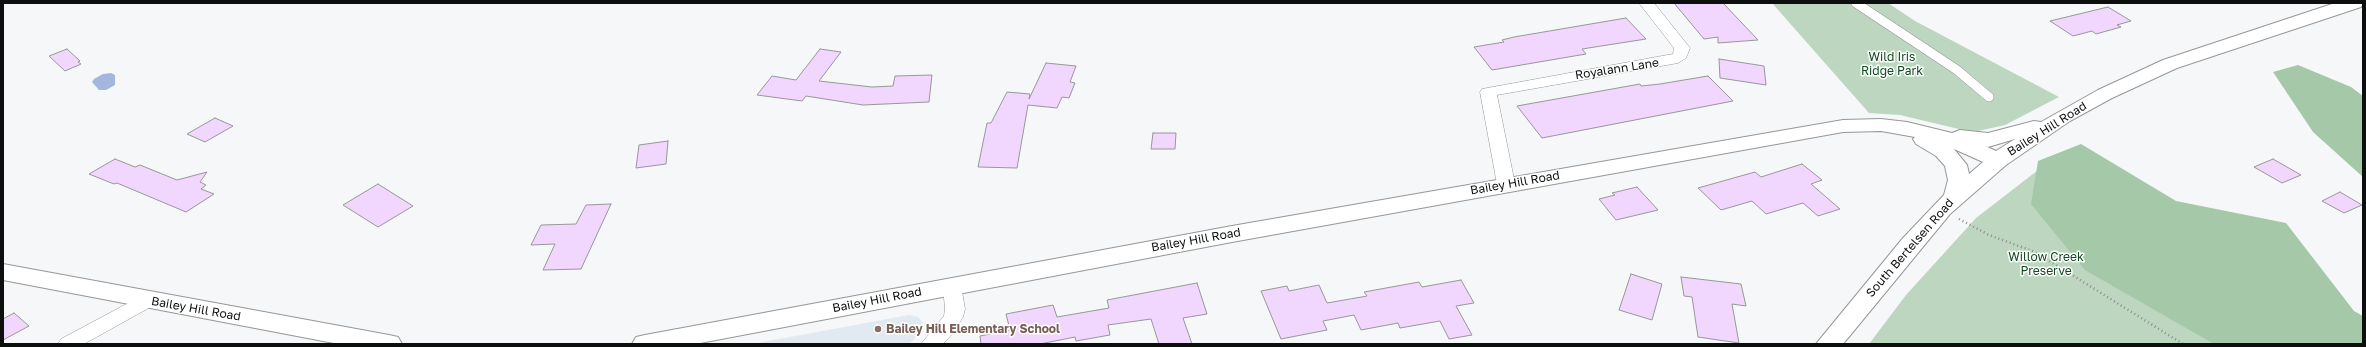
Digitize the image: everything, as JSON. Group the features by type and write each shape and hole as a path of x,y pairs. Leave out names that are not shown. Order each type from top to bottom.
{"main road":[{"name":"Bailey Hill Road","path":"645,344 1506,184 1812,131 1869,125 1907,128 1948,139 1998,160 2063,117 2105,94 2170,64 2354,3"},
{"path":"1907,128 1925,129 1959,137 1988,140 2016,133 2063,117"},
{"path":"1869,125 1912,135 1944,151 1956,165 1959,173 1948,203"},
{"name":"South Bertelsen Road","path":"1829,344 1910,244 1948,203 1998,160"},
{"name":"Bailey Hill Road","path":"3,272 389,344"}],"street":[{"name":"Royalann Lane","path":"1506,184 1488,92 1674,60 1687,54 1646,3"},
{"path":"930,344 946,328 953,317 955,303 952,286"},
{"path":"68,344 147,300"}],"lane":[{"path":"1856,3 1957,70 1989,97"}],"path":[{"path":"1948,203 1990,235 2035,252 2169,333 2183,344"}],"shaded area":[{"name":"Bailey Hill Elementary School","path":"909,315 918,317 923,323 919,334 909,344 752,344"}],"green space":[{"name":"Wild Iris Ridge Park","path":"1772,3 1888,3 1915,21 2059,97 2005,125 1978,131 1963,130 1900,115 1869,113"},
{"path":"2298,65 2351,87 2363,96 2363,177 2313,132 2273,72"},
{"path":"2081,144 2176,201 2286,223 2354,311 2363,316 2363,344 2214,344 2085,270 2031,204 2038,161"},
{"name":"Willow Creek Preserve","path":"2042,167 2307,344 1869,344 1906,295 1976,218"}],"water":[{"path":"111,73 115,75 115,85 106,90 99,90 92,82 94,79 103,74"}],"building":[{"path":"1674,3 1723,3 1758,40 1718,43 1718,37 1704,39"},
{"path":"2108,7 2131,21 2117,25 2121,27 2096,34 2092,31 2073,36 2050,21"},
{"path":"1626,18 1646,39 1582,49 1586,54 1492,70 1474,47 1504,42 1502,40 1514,37"},
{"path":"67,49 80,61 78,62 81,64 65,71 49,56"},
{"path":"820,49 841,52 819,81 872,87 893,86 895,76 932,75 929,102 863,105 806,96 802,101 757,95 772,76 796,80"},
{"path":"1719,59 1764,66 1766,85 1720,78"},
{"path":"1046,63 1076,66 1070,82 1075,83 1069,98 1062,97 1057,108 1028,105 1017,168 978,167 987,123 991,123 1007,92 1030,94 1029,99"},
{"path":"1708,76 1733,101 1542,138 1517,106 1640,84 1641,86 1660,84"},
{"path":"215,118 233,126 205,142 187,134"},
{"path":"1153,133 1176,133 1175,149 1151,149"},
{"path":"668,141 666,164 636,168 639,145"},
{"path":"115,159 135,167 140,165 177,180 207,172 200,182 206,185 201,189 214,194 186,212 117,183 114,184 89,174"},
{"path":"2273,159 2301,175 2282,183 2254,167"},
{"path":"1802,164 1822,180 1811,184 1840,209 1818,216 1803,203 1766,214 1752,201 1721,210 1698,188 1755,172 1761,177"},
{"path":"378,184 413,206 378,227 343,205"},
{"path":"1637,187 1658,210 1616,220 1599,199 1615,195 1612,193"},
{"path":"2340,192 2362,205 2344,213 2322,201"},
{"path":"611,204 581,269 543,270 555,244 531,245 541,225 576,224 586,205"},
{"path":"1631,274 1662,284 1652,320 1619,310"},
{"path":"1681,277 1741,284 1746,306 1732,304 1739,343 1698,337 1692,297 1684,296"},
{"path":"1461,280 1474,303 1456,306 1472,335 1449,339 1440,321 1400,328 1398,323 1361,330 1354,315 1323,321 1327,330 1281,339 1261,291 1287,286 1289,291 1319,285 1327,303 1367,296 1364,292 1419,282 1422,287"},
{"path":"1197,283 1207,314 1183,318 1192,344 1159,344 1151,319 1108,325 1110,335 1076,341 1075,337 1040,344 981,344 980,336 1010,330 1006,314 1053,305 1057,317 1109,308 1107,300"},
{"path":"14,313 29,326 3,340 3,319"}],"place":[{"name":"Bailey Hill Elementary School","path":"878,329"}]}
